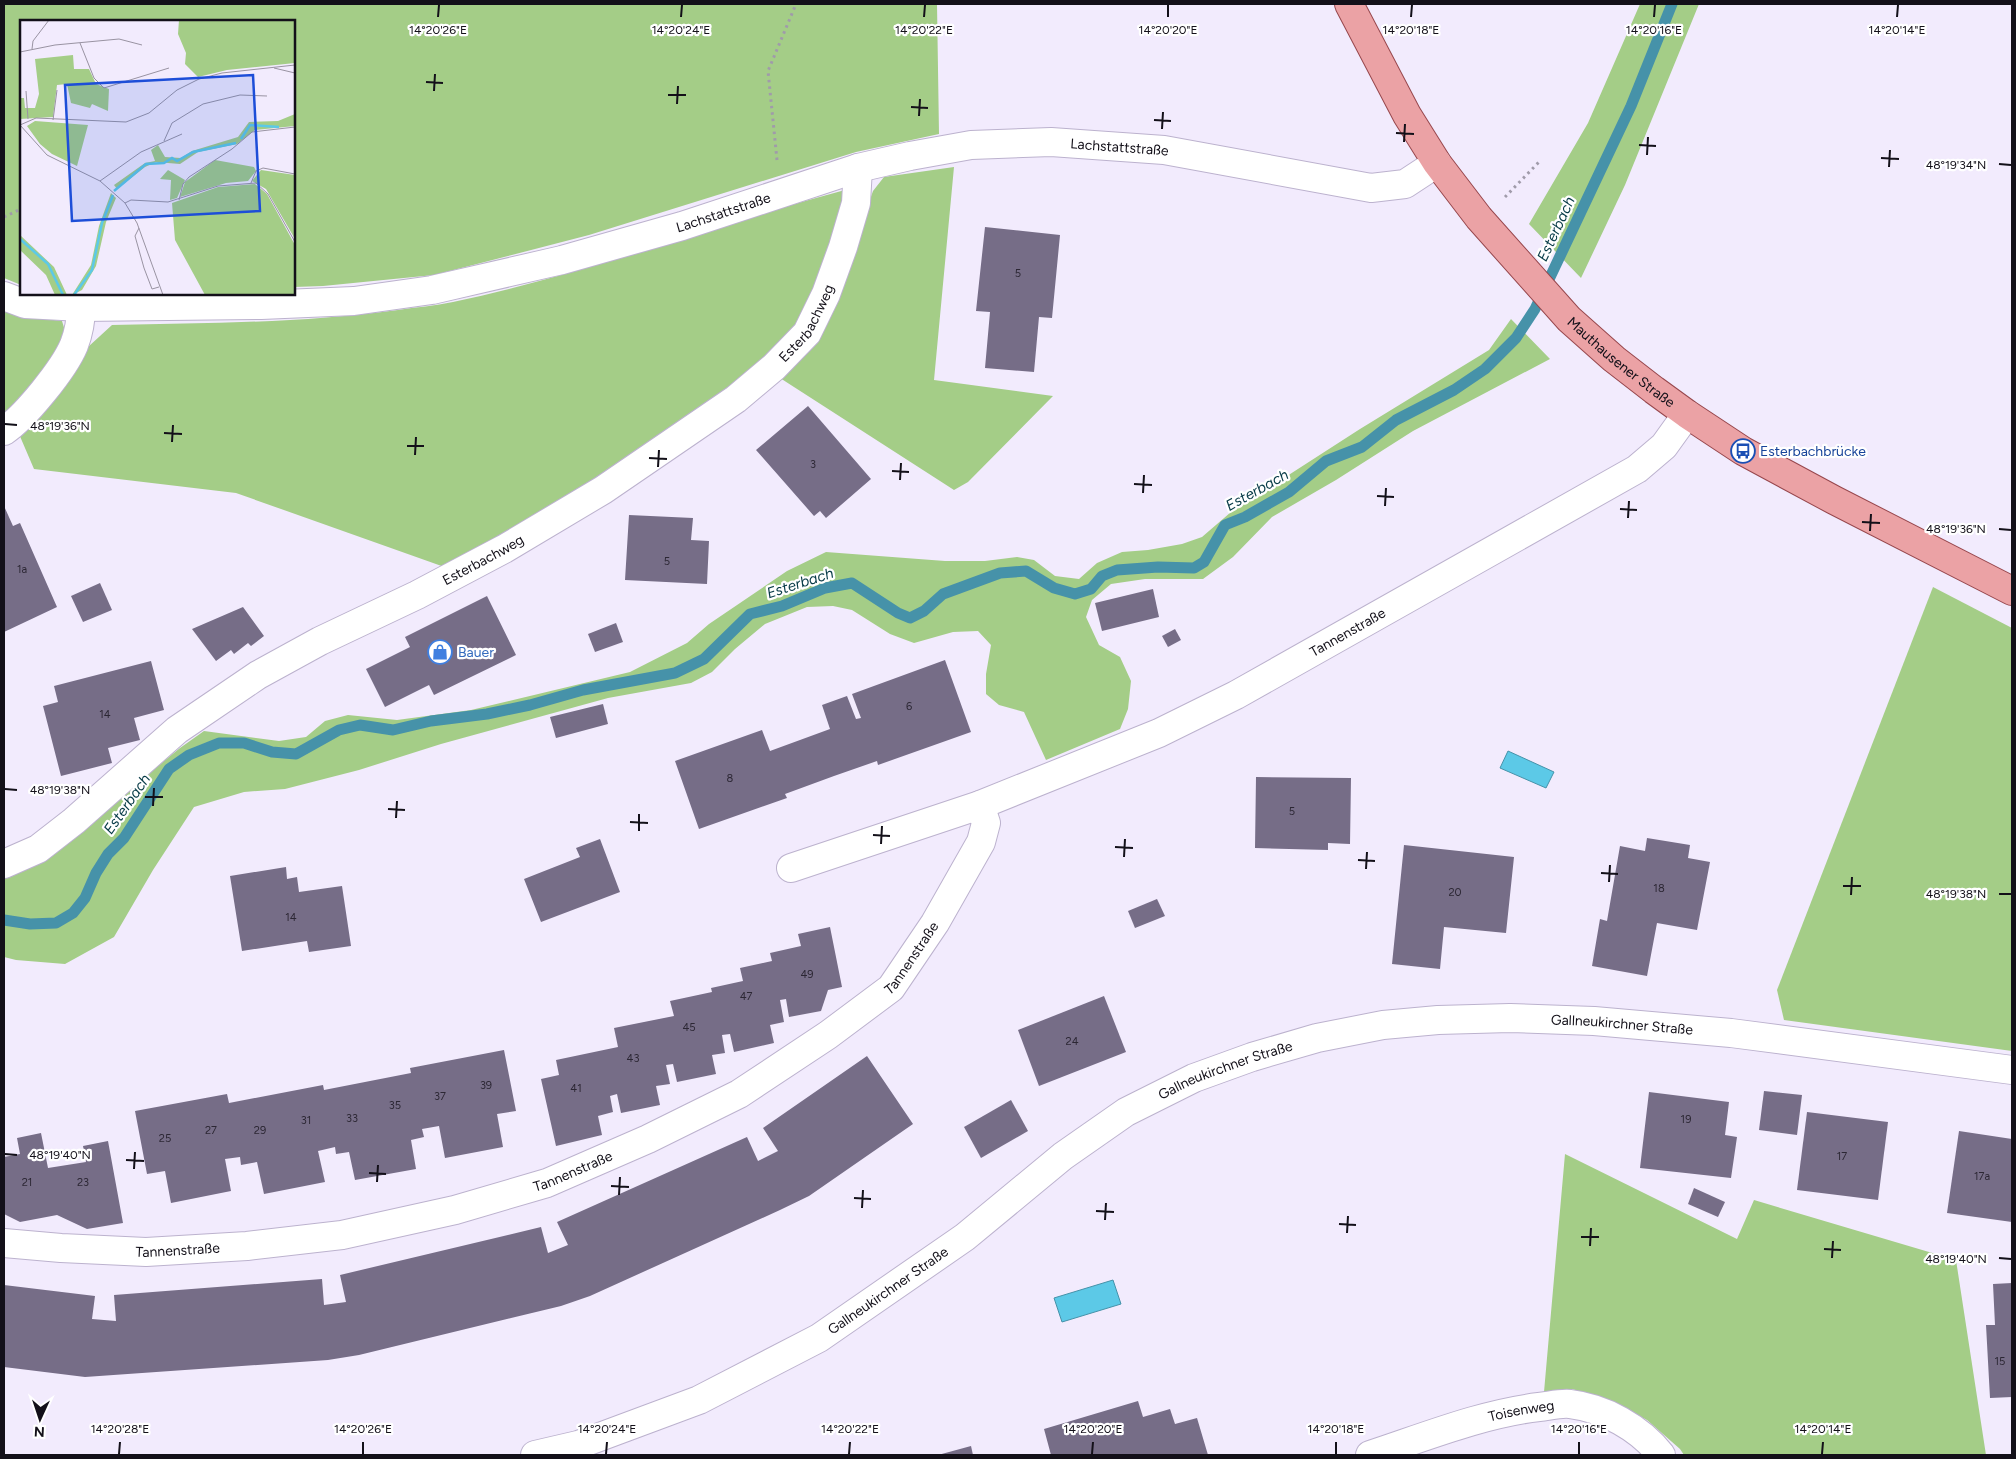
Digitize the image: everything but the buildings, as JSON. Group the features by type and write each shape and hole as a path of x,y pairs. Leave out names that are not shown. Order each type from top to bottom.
{"main road":[{"name":"Mauthausener Straße","path":"1349,4 1407,115 1437,163 1512,257 1569,319 1614,359 1687,414 1743,451 2012,591"}],"street":[{"name":"Lachstattstraße","path":"4,296 25,304 81,307 261,305 354,301 432,290 562,260 682,226 858,168 971,145 1051,142 1164,150 1371,188 1405,184 1437,163"},
{"name":"Esterbachweg","path":"4,864 38,849 74,821 177,730 258,675 504,549 604,490 736,399 774,367 807,333 826,294 843,247 856,203 858,168"},
{"path":"4,431 12,426 46,389 73,346 81,323 81,307"},
{"name":"Tannenstraße","path":"791,868 980,805 1159,733 1236,695 1637,469 1664,446 1687,414"},
{"name":"Tannenstraße","path":"4,1243 146,1252 247,1246 342,1235 455,1210 547,1182 648,1139 739,1094 828,1035 891,988 935,923 981,842 986,823 980,805"},
{"name":"Gallneukirchner Straße","path":"535,1455 578,1445 699,1400 820,1338 965,1237 1063,1156 1126,1112 1194,1078 1252,1057 1317,1038 1383,1025 1438,1020 1510,1018 1594,1021 1731,1033 2012,1070"},
{"name":"Toisenweg","path":"1370,1455 1464,1424 1523,1409 1568,1403 1597,1410 1628,1426 1650,1441 1661,1455"}],"path":[{"path":"782,192 768,72 796,4"},
{"path":"1479,218 1513,190 1539,162"},
{"path":"4,217 20,209"}],"green space":[{"path":"4,4 937,4 939,134 856,152 589,235 434,275 295,287 295,20 20,20 20,285 4,278"},
{"path":"1640,4 1699,4 1625,185 1581,278 1529,224 1588,123"},
{"path":"954,167 934,380 1053,396 968,482 954,490 780,378 859,231 873,191 884,177"},
{"path":"845,190 834,263 779,356 662,441 450,569 236,493 34,469 19,434 76,358 112,325 327,318 446,303 552,278"},
{"path":"4,310 19,316 62,321 66,334 57,353 4,419"},
{"path":"1511,319 1550,359 1413,431 1336,480 1272,517 1233,557 1203,579 1145,579 1111,584 1092,600 1086,617 1099,645 1120,657 1131,681 1128,709 1120,729 1046,760 1024,712 999,705 986,694 986,674 991,645 978,631 953,632 914,643 890,634 852,610 833,606 807,607 765,624 735,649 712,672 691,683 608,698 441,744 359,770 285,789 244,792 194,807 153,870 114,937 65,964 16,960 4,957 4,872 87,824 180,748 204,731 279,741 306,737 325,721 348,715 397,720 471,710 630,672 687,643 709,624 787,571 826,552 945,561 985,561 1017,557 1034,560 1055,576 1079,579 1097,563 1122,552 1182,544 1202,537 1231,512 1360,429 1489,350"},
{"path":"1933,587 2012,628 2012,1051 1784,1020 1777,990"},
{"path":"1565,1154 1737,1239 1754,1200 1956,1260 1986,1455 1684,1455 1680,1449 1647,1420 1609,1400 1572,1389 1544,1392"}],"water":[{"path":"1508,751 1554,772 1546,788 1500,768"},
{"path":"1113,1280 1121,1304 1062,1322 1054,1298"}],"waterway":[{"name":"Esterbach","path":"4,920 30,924 56,923 73,913 85,898 96,873 108,854 124,838 169,769 189,755 219,743 244,743 272,752 296,754 339,730 360,725 393,730 431,721 487,714 530,705 583,690 675,673 704,659 750,614 782,606 825,588 852,583 898,613 910,618 924,611 943,594 1000,573 1026,571 1054,588 1075,594 1091,589 1102,576 1117,570 1158,567 1194,568 1204,562 1225,525 1245,517 1289,492 1326,461 1362,447 1396,420 1454,390 1485,369 1516,338 1535,309 1631,106 1672,4"}],"place":[{"name":"Esterbachbrücke","path":"1743,451"},
{"name":"Bauer","path":"440,652"}]}
